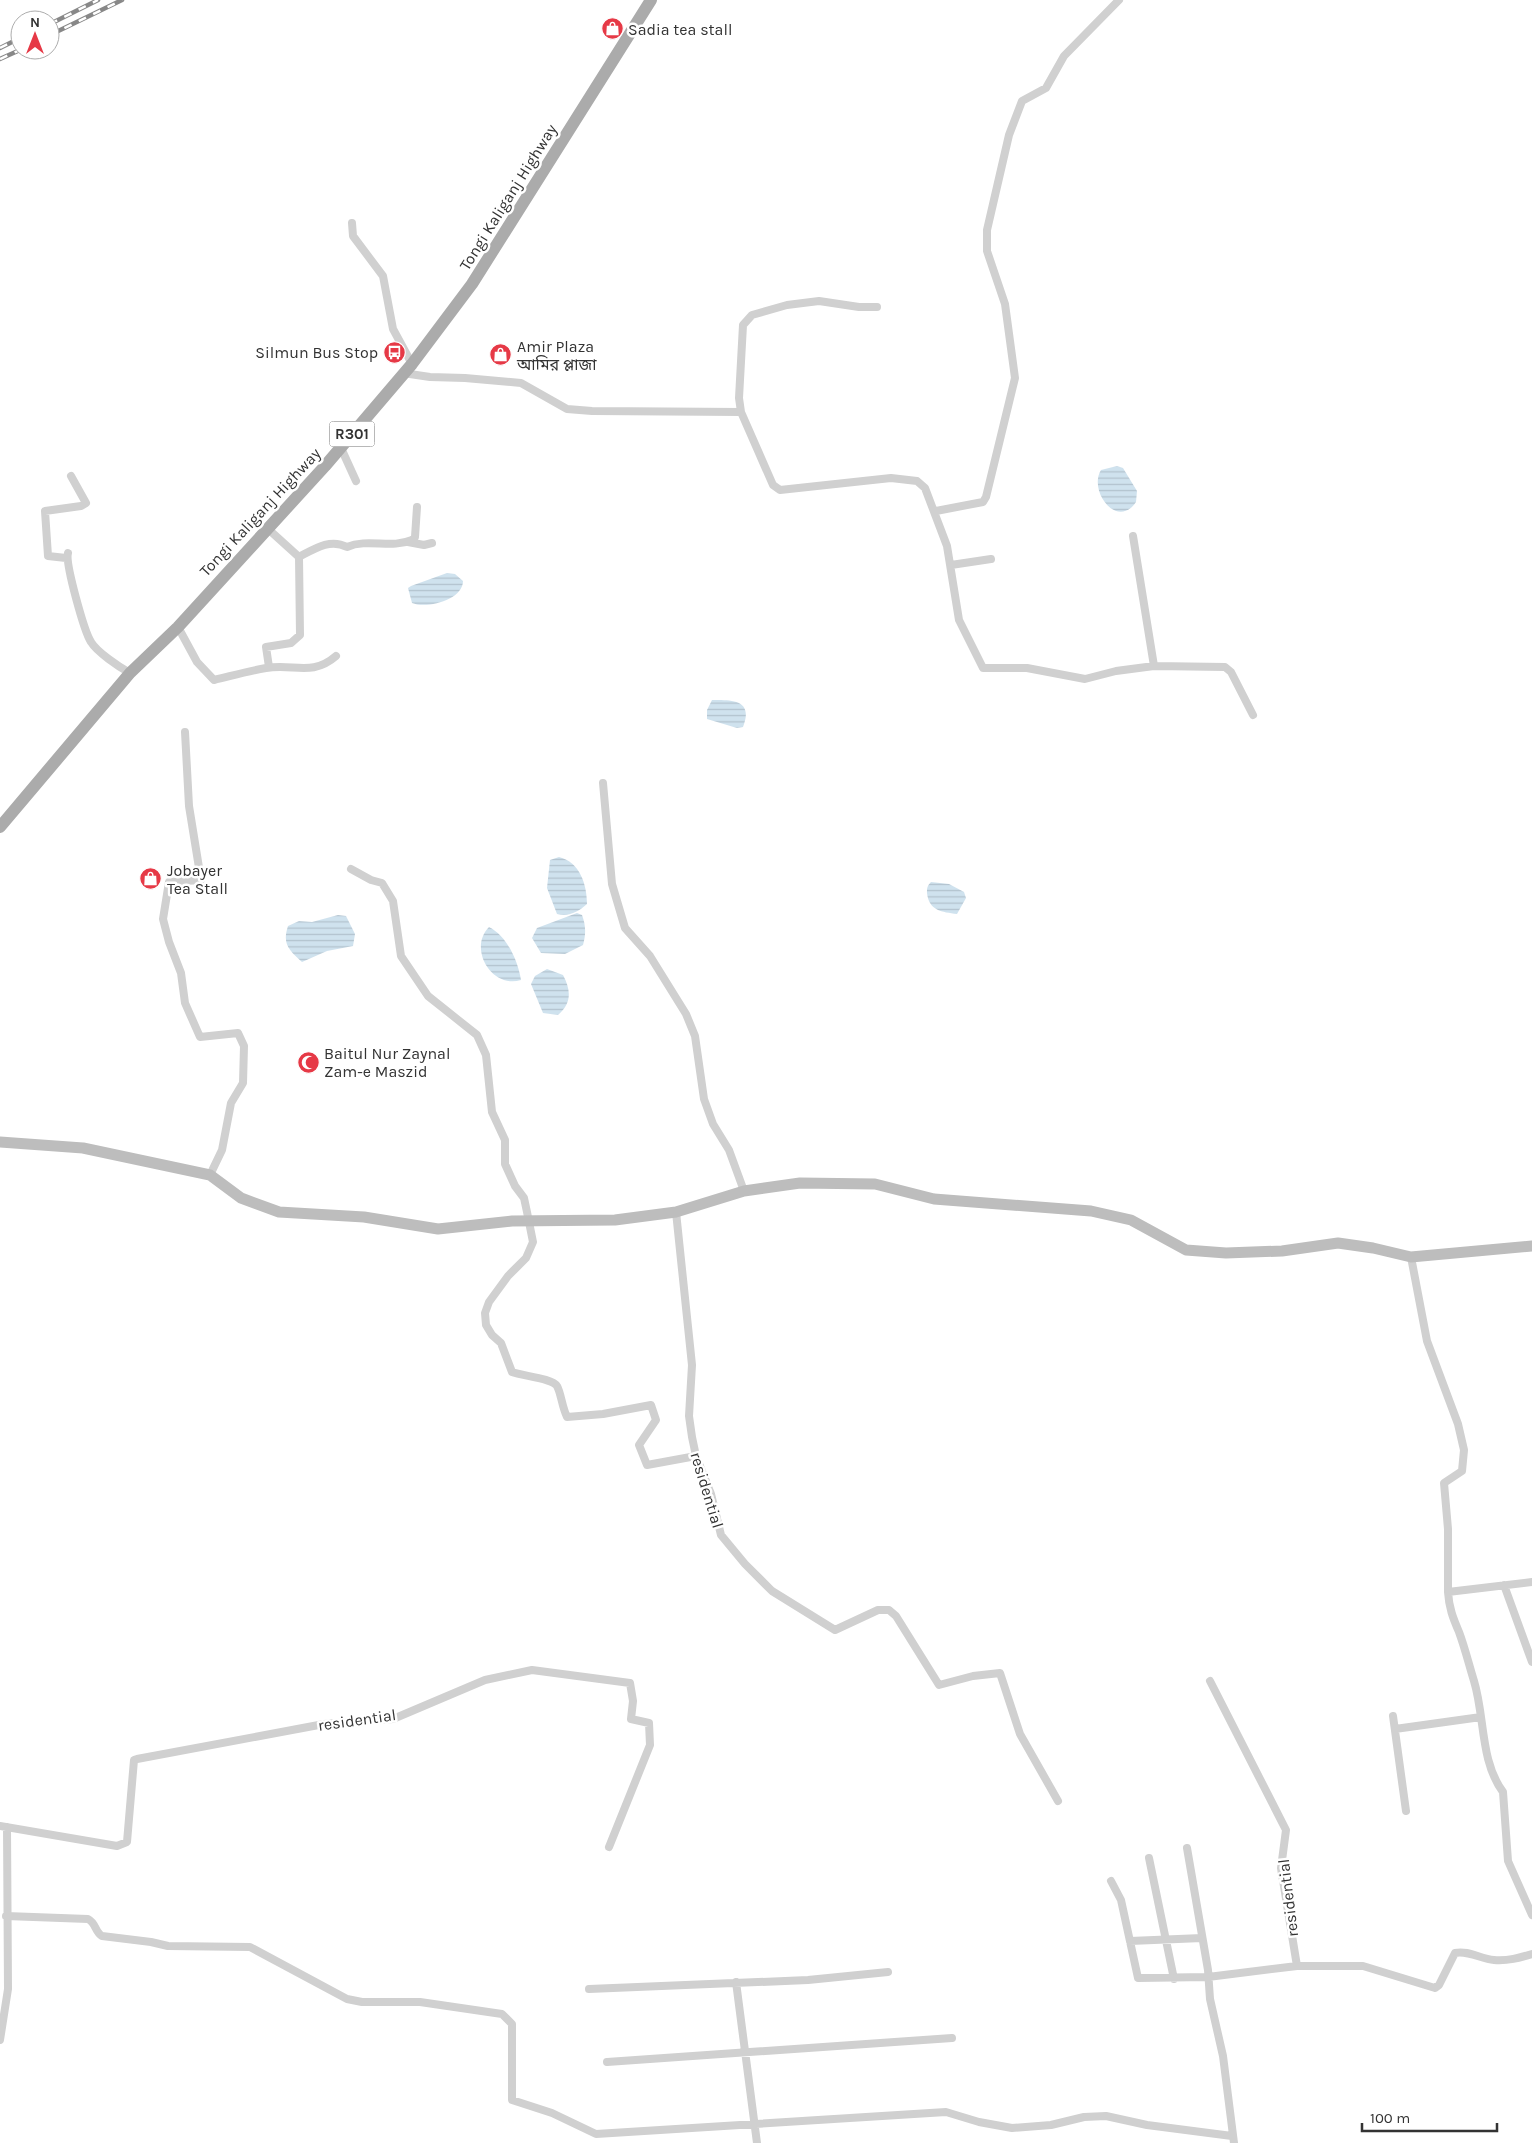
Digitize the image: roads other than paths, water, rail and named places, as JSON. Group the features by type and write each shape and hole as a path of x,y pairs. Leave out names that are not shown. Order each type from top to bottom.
{"main road":[{"name":"Tongi Kaliganj Highway","path":"0,827 130,673 178,627 341,448 408,369 472,284 651,0"}],"street":[{"path":"936,510 983,502 986,497 1014,378 1005,304 987,251 987,230 1010,135 1022,101 1046,88 1064,56 1119,0"},
{"path":"352,223 353,236 383,276 394,329 408,369 430,377 520,383 567,409 592,411 741,412"},
{"path":"876,307 859,307 818,301 787,305 752,315 743,325 739,398 741,412 773,485 780,490 868,479 917,481 925,488 936,510 951,565 959,620 983,668 1027,668 1085,679 1116,671 1154,666 1229,668 1254,715"},
{"path":"341,448 356,481"},
{"path":"71,476 86,503 82,506 45,511 48,556 67,555 91,642 119,667 130,673"},
{"path":"406,543 415,537 417,507"},
{"path":"267,528 298,558 300,635 291,643 266,647 269,667"},
{"path":"1133,536 1154,666"},
{"path":"298,558 327,543 340,543 347,547 353,544 406,543 424,545 432,543"},
{"path":"951,565 991,559"},
{"path":"178,627 197,662 214,680 269,667 299,669 325,665 336,656"},
{"path":"185,732 189,806 201,880 169,882 163,919 181,974 185,1003 200,1037 238,1034 244,1046 243,1083 231,1103 222,1150 210,1175"},
{"path":"603,782 612,884 625,928 650,956 686,1014 695,1036 704,1099 713,1124 729,1150 744,1191"},
{"path":"351,869 371,880 382,883 393,901 401,956 428,996 477,1035 486,1055 492,1112 505,1140 505,1164 515,1186 524,1198 533,1242 526,1258 508,1276 489,1302 485,1313 486,1325 492,1335 501,1343 512,1372 550,1381 557,1386 561,1405 567,1417 604,1414 651,1405 656,1420 639,1445 647,1464 696,1456"},
{"path":"0,1142 83,1148 210,1175 241,1198 279,1212 364,1217 438,1229 512,1221 615,1220 676,1212 744,1191 800,1183 875,1184 934,1199 1091,1211 1116,1215 1130,1220 1186,1250 1226,1253 1282,1251 1338,1243 1373,1248 1411,1257 1532,1246"},
{"name":"residential","path":"676,1212 692,1366 690,1416 696,1456 712,1494 721,1535 745,1564 772,1591 835,1630 878,1610 889,1610 896,1616 939,1685 973,1676 1000,1673 1020,1734 1058,1802"},
{"path":"1411,1257 1427,1341 1458,1424 1464,1450 1462,1471 1444,1483 1448,1529 1448,1592 1450,1612 1459,1633 1474,1682 1489,1765 1496,1783 1503,1792 1508,1861 1532,1915"},
{"path":"1448,1592 1532,1582"},
{"path":"1504,1585 1532,1662"},
{"name":"residential","path":"3,1827 117,1846 124,1845 127,1842 134,1760 324,1724 393,1719 484,1680 532,1670 630,1683 633,1701 631,1719 649,1723 650,1745 609,1846"},
{"name":"residential","path":"1210,1682 1286,1830 1281,1868 1297,1966"},
{"path":"1392,1716 1406,1811"},
{"path":"1395,1729 1481,1717"},
{"path":"0,2040 8,1989 3,1827"},
{"path":"6,1916 88,1919 93,1922 98,1933 102,1936 168,1946 250,1947 347,2000 362,2002 420,2002 502,2014 512,2024 512,2100 552,2113 596,2134 755,2126 946,2112 979,2122 1012,2128 1051,2125 1084,2117 1106,2116 1233,2140 1223,2056 1213,2013 1187,1848"},
{"path":"1148,1858 1174,1979"},
{"path":"1111,1881 1121,1900 1135,1973 1138,1978 1174,1979 1208,1977 1297,1966 1363,1966 1435,1988 1439,1985 1455,1953 1461,1952 1492,1960 1509,1960 1532,1954"},
{"path":"1130,1941 1202,1938"},
{"path":"589,1989 808,1980 888,1972"},
{"path":"736,1982 757,2143"},
{"path":"607,2062 952,2038"}],"water":[{"path":"1117,466 1123,468 1137,491 1136,502 1129,510 1121,512 1113,510 1106,504 1098,488 1101,470"},
{"path":"447,573 455,574 463,581 457,593 451,598 435,604 418,605 412,603 408,588"},
{"path":"712,700 733,701 743,706 746,718 743,727 737,728 707,719 707,710"},
{"path":"559,857 572,864 581,875 586,889 587,904 577,911 561,915 557,914 547,888 550,860"},
{"path":"931,882 949,884 964,892 966,898 957,914 941,911 930,904 927,891"},
{"path":"577,913 582,915 584,923 583,945 565,954 541,953 532,938 537,928"},
{"path":"338,915 346,916 355,934 353,946 327,951 302,962 290,950 286,942 288,926 299,921 312,922"},
{"path":"489,927 501,936 511,950 521,980 510,981 500,978 492,973 486,965 481,945 483,936"},
{"path":"547,969 563,975 568,986 568,1001 558,1015 543,1013 531,984 535,976"}],"railway":[{"path":"60,19 98,0"},
{"path":"60,30 122,0"},
{"path":"0,48 10,43"},
{"path":"0,59 10,54"}],"place":[{"name":"Sadia tea stall","path":"612,29"},
{"name":"Silmun Bus Stop","path":"394,352"},
{"name":"Amir Plaza আমির প্লাজা","path":"501,355"},
{"name":"Jobayer Tea Stall","path":"151,879"},
{"name":"Baitul Nur Zaynal Zam-e Maszid","path":"308,1062"}]}
